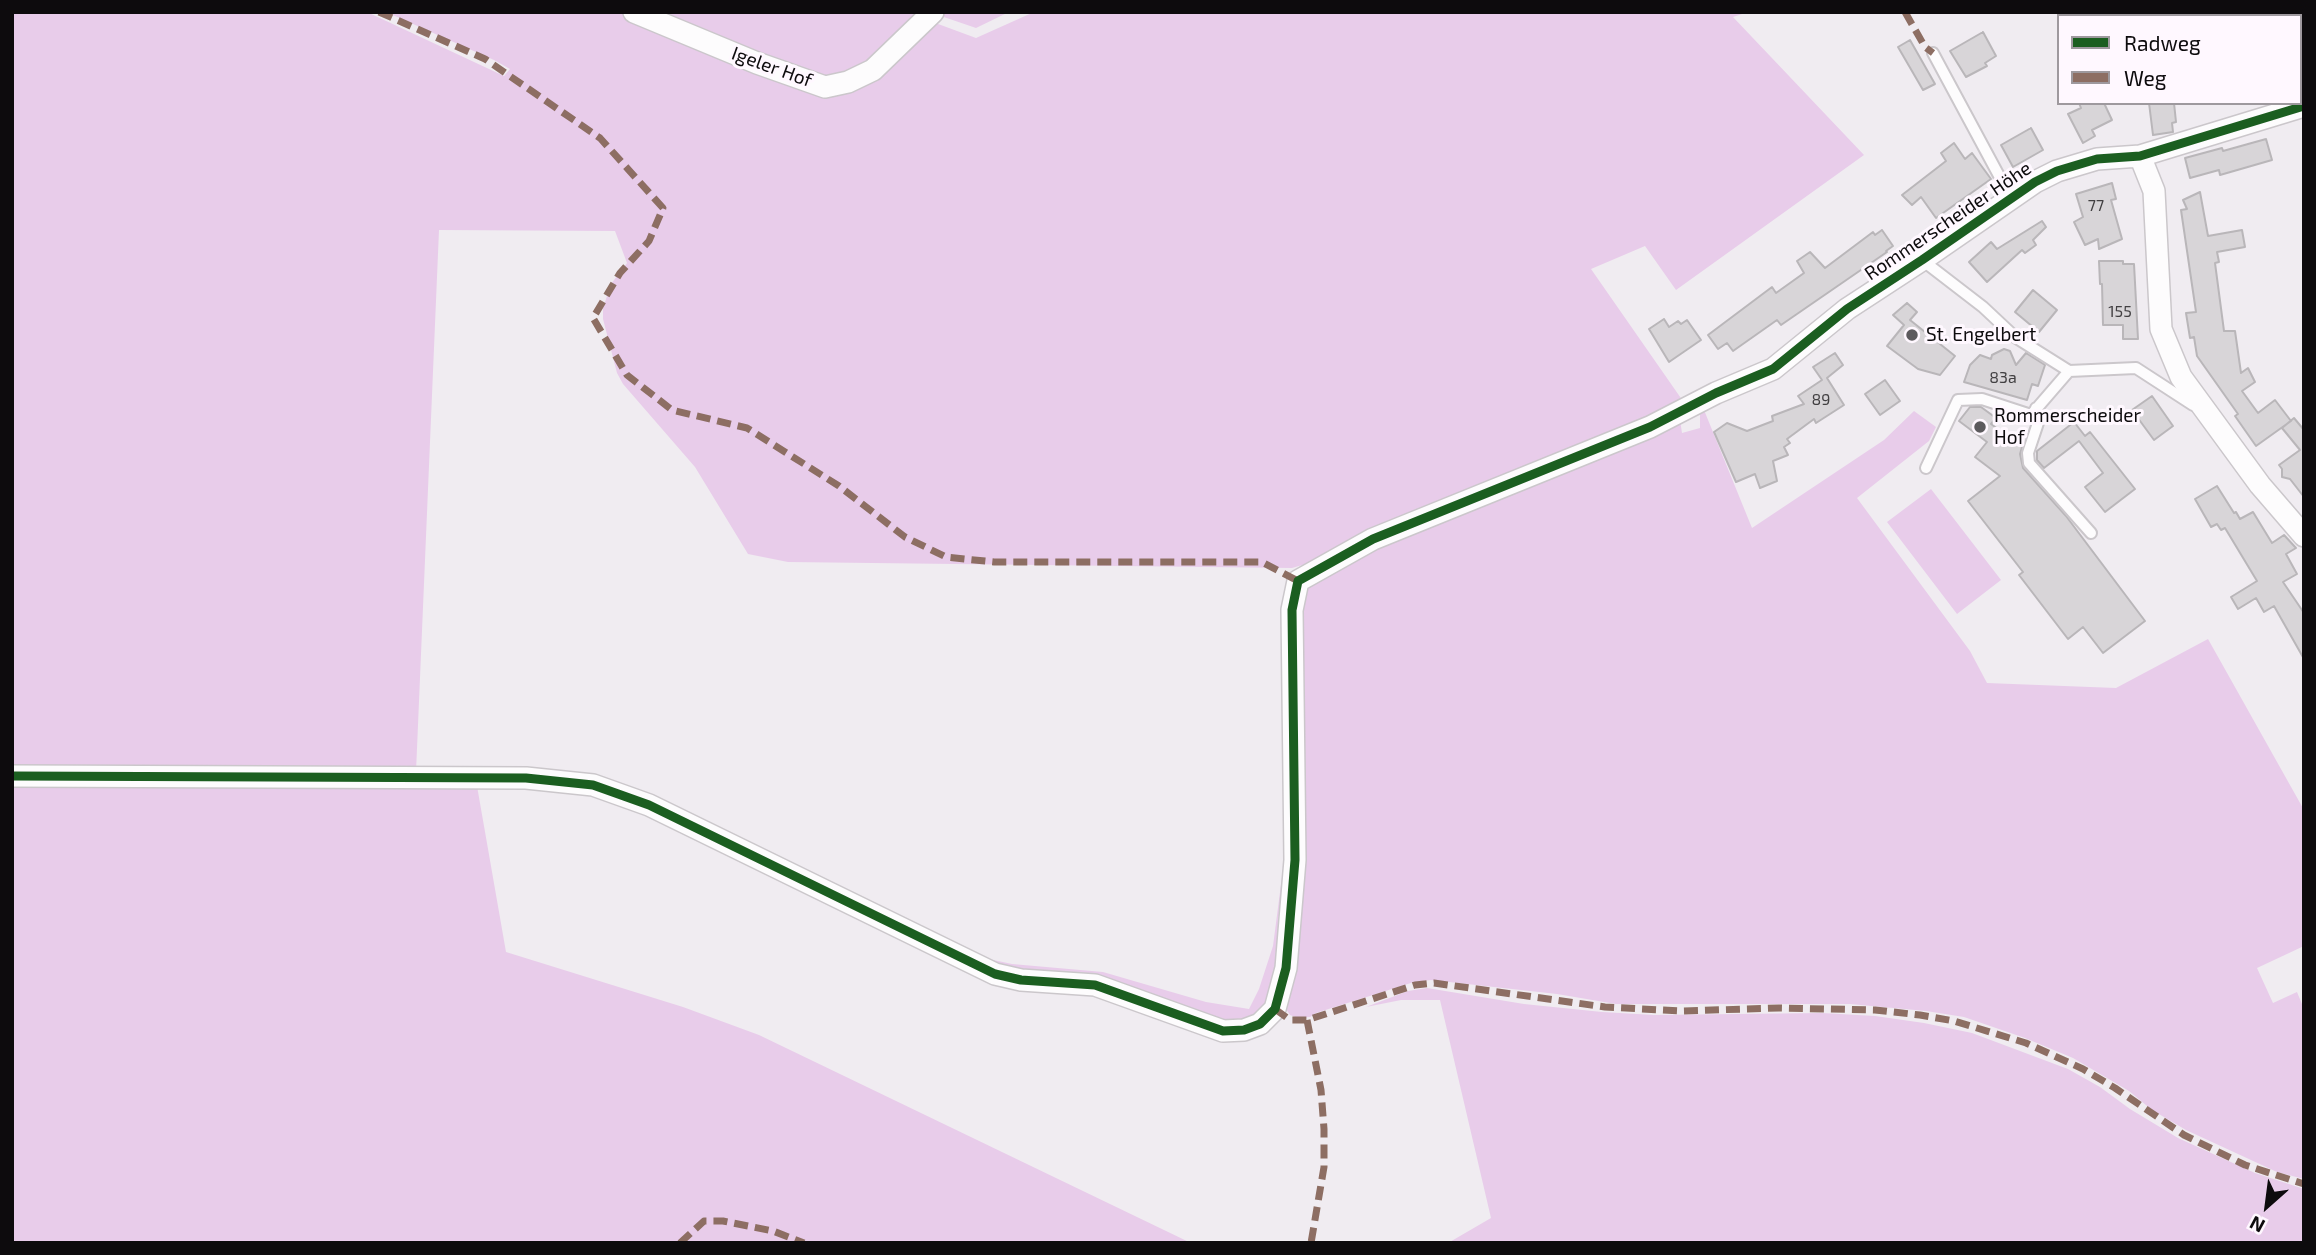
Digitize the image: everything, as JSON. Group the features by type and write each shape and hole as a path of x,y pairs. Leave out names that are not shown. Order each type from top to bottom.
{"street":[{"name":"Igeler Hof","path":"634,12 757,63 825,87 848,82 873,71 933,12"},
{"name":"Rommerscheider Höhe","path":"12,776 526,778 593,785 649,805 995,974 1021,979 1095,985 1223,1031 1244,1030 1260,1024 1275,1009 1286,968 1295,860 1292,610 1298,581 1373,539 1650,427 1716,393 1773,369 1847,309 2035,182 2057,171 2097,159 2140,156 2304,106"},
{"path":"2140,156 2154,191 2161,329 2181,377 2260,485 2304,536"}],"lane":[{"path":"1933,53 2011,198"},
{"name":"Rommerscheider Höhe","path":"1922,260 1983,307 2015,337 2069,370"},
{"path":"1926,468 1958,400 1982,399 2031,415 2069,370 2136,368 2207,414"},
{"path":"2036,408 2039,420 2028,453 2029,463 2091,533"}],"shaded area":[{"path":"12,12 367,12 504,76 510,69 494,60 386,12 625,12 830,92 930,21 976,38 1034,12 1748,12 1733,17 1864,155 1676,290 1645,246 1591,269 1685,404 1337,555 1292,568 788,562 748,554 695,467 623,384 617,373 603,319 603,308 611,284 627,263 615,231 439,230 416,772 92,771 74,765 47,771 12,771"},
{"path":"647,12 924,12 872,63 824,80"},
{"path":"940,12 1009,12 976,28 938,15"},
{"path":"1704,410 1752,528 1884,440 1914,411 1936,427 1929,441 1857,498 1970,651 1987,683 2116,688 2208,639 2304,810 2304,946 2257,968 2273,1003 2297,992 2304,1009 2304,1179 2277,1172 2186,1130 2152,1110 2129,1091 2073,1058 1964,1017 1850,1004 1616,1004 1557,994 1431,980 1414,982 1310,1017 1298,1018 1290,1015 1286,1009 1294,971 1300,604 1310,586 1331,568 1680,420 1682,433 1700,428 1700,414"},
{"path":"1931,489 2001,580 1957,614 1887,522"},
{"path":"12,782 477,786 506,952 683,1007 759,1035 1191,1243 12,1243"},
{"path":"1283,869 1288,886 1282,963 1266,1006 1251,1019 1235,1023 1216,1020 1027,974 970,955 1012,964 1103,972 1206,1002 1249,1009 1259,989 1273,946"},
{"path":"1427,988 1524,1004 1602,1012 1654,1015 1822,1013 1875,1016 1972,1033 2068,1069 2178,1138 2255,1173 2304,1189 2304,1243 1448,1243 1491,1218 1440,1000 1401,1000 1366,1007 1408,991"}],"building":[{"path":"1983,32 1996,56 1985,63 1987,66 1966,77 1950,51"},
{"path":"1910,40 1935,84 1923,90 1898,47"},
{"path":"2080,105 2105,105 2112,120 2092,130 2095,136 2083,143 2068,114 2081,108"},
{"path":"2149,105 2174,105 2176,122 2172,123 2173,132 2153,135"},
{"path":"2031,128 2043,150 2013,167 2001,145"},
{"path":"2266,139 2272,160 2220,175 2219,170 2190,178 2185,158"},
{"path":"1954,143 1965,159 1972,153 1991,179 1936,218 1921,197 1912,205 1902,195 1946,161 1941,153"},
{"path":"2112,183 2116,199 2111,200 2122,239 2099,249 2098,239 2085,245 2074,222 2083,217 2076,194"},
{"path":"2200,192 2208,236 2242,230 2245,247 2217,252 2219,262 2215,263 2224,331 2235,331 2241,373 2248,368 2255,382 2242,391 2258,413 2275,400 2291,421 2256,446 2235,416 2238,414 2197,356 2194,337 2190,338 2186,313 2196,312 2181,210 2187,209 2183,200"},
{"path":"2042,221 2046,227 2033,240 2036,245 2025,253 2022,250 1987,282 1969,262 1991,242 1997,249"},
{"path":"1882,230 1893,246 1887,252 1781,325 1777,320 1733,351 1727,343 1718,349 1708,335 1772,287 1776,293 1804,273 1797,261 1810,252 1825,268 1873,232 1875,235"},
{"path":"2099,261 2134,264 2138,339 2123,339 2123,325 2103,325"},
{"path":"2033,290 2057,310 2039,332 2015,312"},
{"name":"St. Engelbert","path":"1907,303 1917,312 1910,320 1955,356 1940,375 1918,369 1887,346 1904,325 1893,315"},
{"path":"1664,319 1669,327 1678,321 1681,324 1687,320 1701,340 1669,362 1649,329"},
{"path":"2004,349 2010,351 2016,365 2026,353 2045,365 2038,386 2032,384 2027,400 1964,382 1970,365 1980,355 1991,359 1992,355"},
{"path":"1835,353 1843,365 1827,378 1844,405 1816,423 1814,419 1787,439 1790,443 1784,447 1788,455 1773,461 1777,481 1760,488 1755,474 1736,482 1714,432 1727,423 1747,431 1773,421 1772,416 1804,404 1798,396 1822,380 1813,367"},
{"path":"1885,380 1900,401 1880,415 1865,394"},
{"path":"2152,396 2173,426 2154,440 2132,410"},
{"path":"1970,407 1981,407 1996,418 1991,424 2022,447 2020,454 2023,468 2066,516 2145,621 2103,653 2083,627 2068,639 2019,575 2023,572 1968,501 2000,476 1975,457 1987,442 1959,421"},
{"path":"2294,418 2304,430 2304,497 2290,479 2282,477 2279,465 2300,450 2282,428"},
{"path":"2074,422 2085,436 2090,432 2135,489 2105,512 2085,487 2103,473 2079,441 2044,468 2037,460 2037,451"},
{"path":"2217,486 2240,519 2253,512 2272,543 2284,535 2296,548 2286,554 2297,574 2283,582 2304,613 2304,659 2274,606 2264,612 2256,598 2238,609 2231,597 2257,581 2225,528 2221,530 2217,524 2211,527 2195,499"}],"marked path":[{"path":"379,12 485,59 600,138 663,208 649,241 620,273 593,318 627,375 672,410 747,428 839,486 905,537 946,557 994,562 1262,562 1298,581"},
{"path":"1905,12 1925,47 1933,53"},
{"path":"2302,50 2304,56"},
{"path":"1275,1009 1290,1020 1307,1020 1415,985 1434,983 1605,1007 1681,1011 1779,1008 1875,1010 1920,1015 1954,1021 2026,1043 2083,1069 2184,1135 2245,1165 2304,1184"},
{"path":"1307,1020 1321,1090 1324,1129 1324,1167 1311,1243"},
{"path":"680,1243 704,1221 723,1221 773,1231 804,1243"}],"cycle path":[{"path":"12,776 526,778 593,785 649,805 995,974 1021,980 1095,985 1223,1031 1244,1030 1260,1024 1275,1009 1286,968 1295,860 1292,610 1298,581 1373,539 1650,427 1716,393 1773,369 1847,309 2035,182 2057,171 2097,159 2140,156 2304,106"}],"place":[{"name":"St. Engelbert","path":"1912,335"},
{"name":"Rommerscheider Hof","path":"1980,427"}]}
